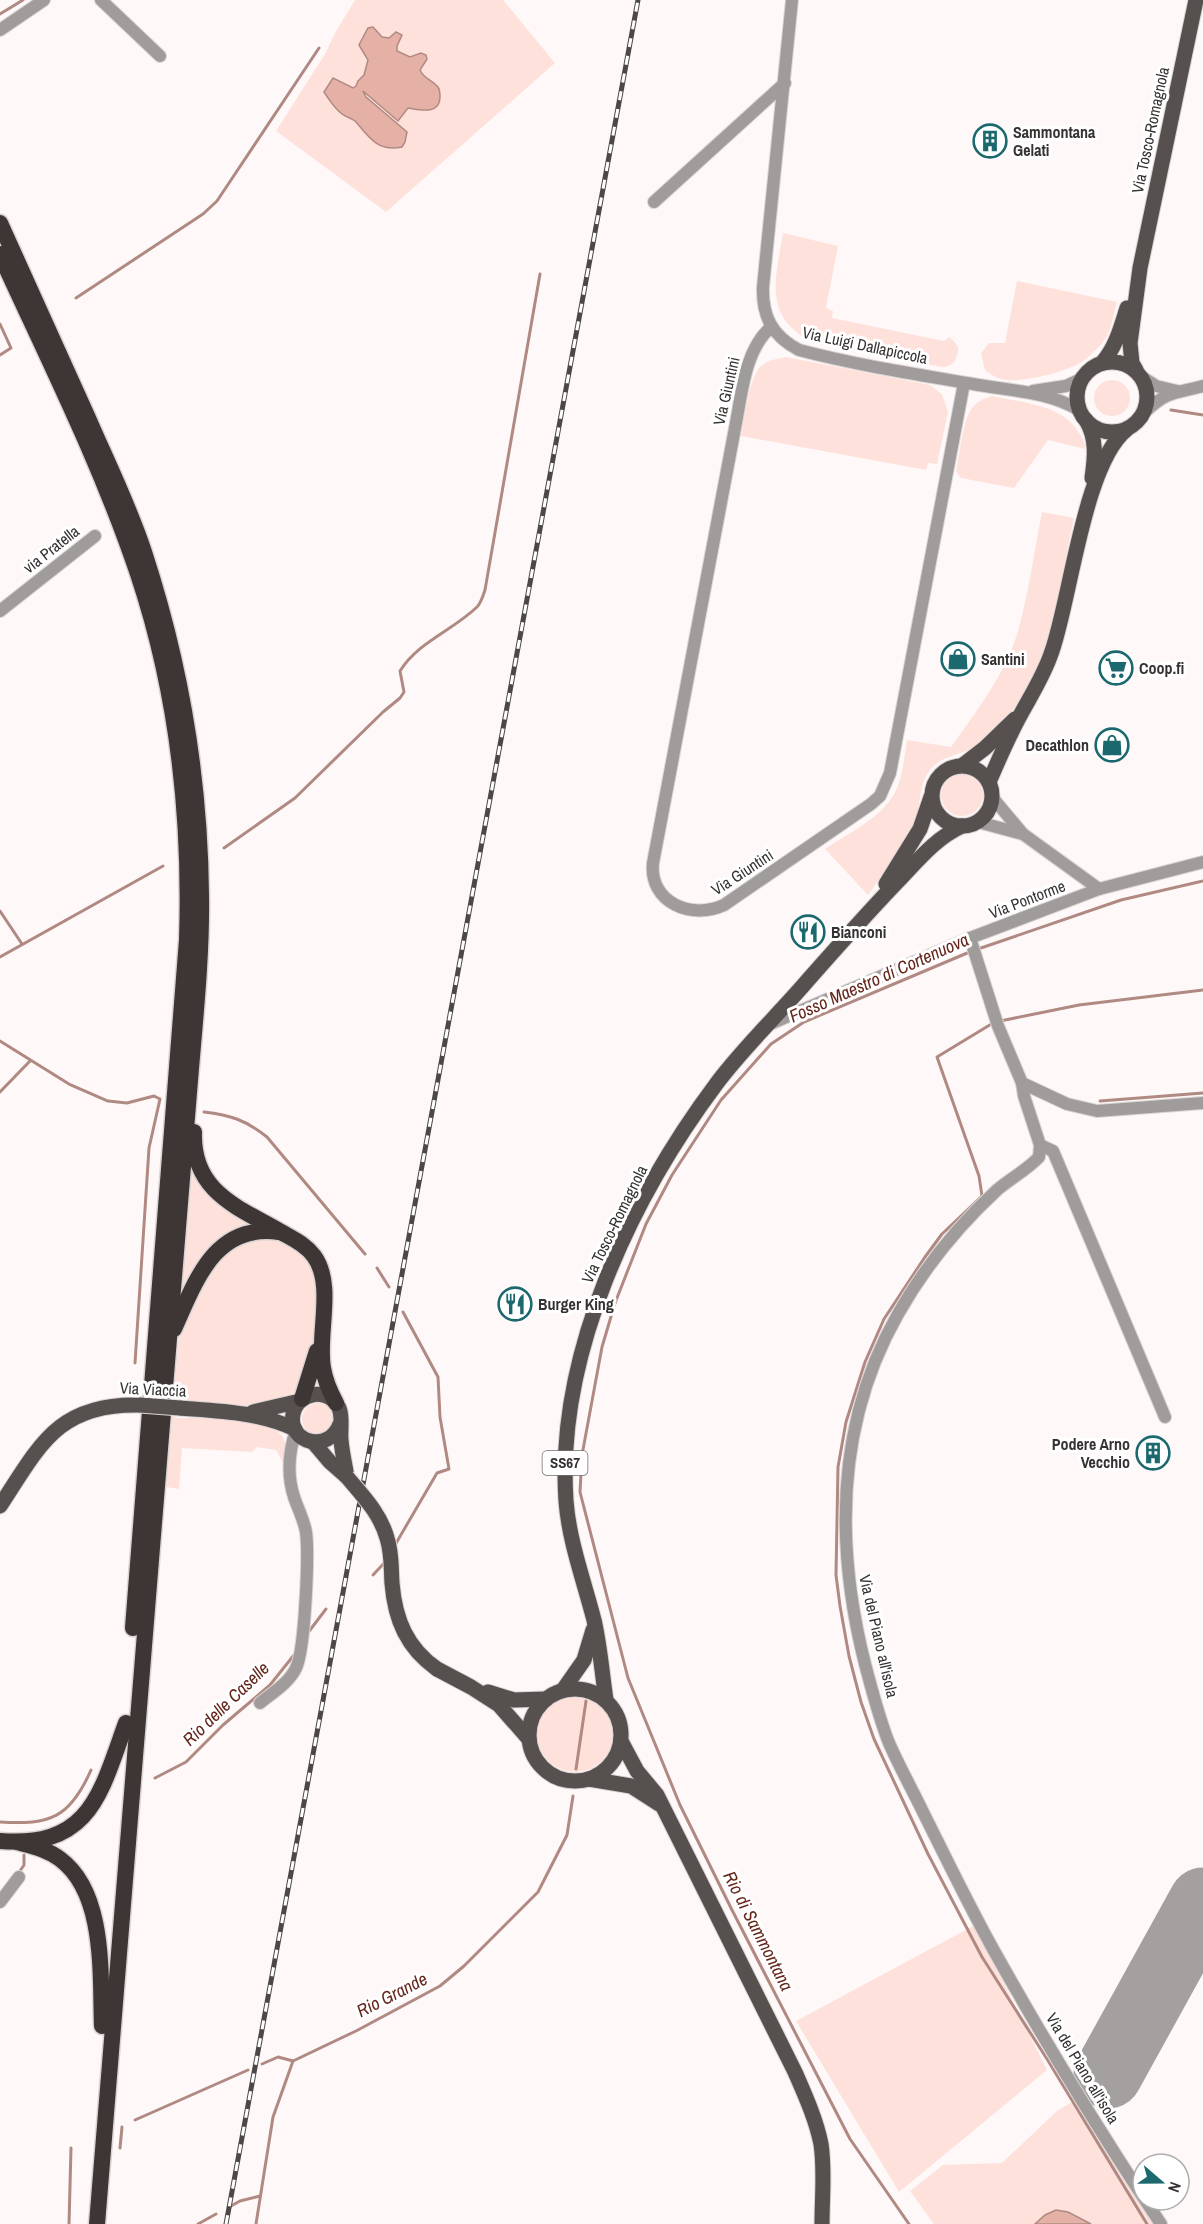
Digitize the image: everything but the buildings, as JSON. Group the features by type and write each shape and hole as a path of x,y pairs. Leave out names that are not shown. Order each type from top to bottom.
{"highway":[{"path":"0,223 122,495 143,550 171,645 187,724 196,806 201,895 190,1080 97,2224"},
{"path":"0,254 84,439 138,575 161,660 171,713 180,772 189,896 183,1006 86,2224"},
{"path":"190,1080 195,1121 195,1150 205,1178 225,1200 305,1246 319,1264 323,1281 323,1368 336,1403"},
{"path":"168,1343 192,1287 207,1263 221,1247 234,1238 253,1231 283,1233"},
{"path":"301,1400 313,1370 322,1326"},
{"path":"8,1842 50,1838 62,1833 81,1818 102,1788 126,1723"},
{"path":"8,1842 47,1851 60,1858 82,1886 96,1924 102,2026"}],"main road":[{"name":"Via Tosco-Romagnola","path":"1144,413 1148,395 1132,363 1130,343 1140,268 1196,0"},
{"name":"Via Tosco-Romagnola","path":"1082,379 1087,372 1102,363 1109,354 1140,268"},
{"path":"1102,363 1120,362 1139,374"},
{"path":"871,909 934,844 962,826 978,822 989,809 991,790 1022,713 1052,651 1065,606 1089,499 1095,444 1092,430 1082,415 1077,399 1082,379"},
{"path":"1089,499 1117,439 1137,423 1144,413"},
{"path":"1082,415 1094,427 1105,431 1116,432 1127,429"},
{"path":"963,765 1022,713"},
{"path":"871,909 920,828 931,797 932,787 944,771 953,766 963,765 981,772 991,790"},
{"path":"931,797 938,815 946,822 962,826"},
{"name":"Via Tosco-Romagnola","path":"606,1700 594,1621 570,1531 564,1472 566,1430 571,1395 582,1348 596,1305 630,1227 673,1147 718,1082 871,909"},
{"path":"243,1413 270,1409 311,1395 320,1394 328,1397 336,1403 340,1411 347,1477"},
{"path":"295,1429 293,1414 301,1400"},
{"name":"Via Viaccia","path":"0,1506 45,1440 64,1423 87,1411 110,1405 140,1405 243,1413"},
{"path":"243,1413 276,1421 295,1429 301,1436 312,1442 347,1477 376,1512 387,1536 394,1603 401,1626 420,1654 437,1669 499,1705 528,1738 534,1758 545,1771 566,1781 589,1779 631,1786 663,1807"},
{"path":"312,1442 322,1442 331,1438 340,1424"},
{"name":"Via Tosco-Romagnola","path":"563,1690 584,1660 594,1621"},
{"path":"471,1687 514,1700 546,1699"},
{"path":"563,1690 584,1689 606,1700"},
{"name":"SS67","path":"528,1738 533,1714 546,1699 563,1690"},
{"name":"SS67","path":"606,1700 617,1715 621,1741 633,1766 654,1790 795,2072 811,2111 820,2142 824,2177 822,2224"},
{"path":"589,1779 601,1773 612,1762 621,1741"}],"street":[{"path":"0,30 44,0"},
{"path":"101,0 160,56"},
{"path":"771,327 765,314 763,299 792,0"},
{"path":"654,202 785,82"},
{"name":"Via Giuntini","path":"771,327 760,337 754,347 744,387 653,863 653,875 658,891 682,907 709,910 724,905 871,804 884,789 890,773 963,383"},
{"name":"Via Luigi Dallapiccola","path":"771,327 778,336 799,350 963,383 1058,399 1082,415"},
{"path":"1139,374 1156,386 1178,391"},
{"name":"Via Luigi Dallapiccola","path":"1026,392 1066,386 1082,379"},
{"path":"1144,413 1158,400 1178,391 1203,386"},
{"name":"via Pratella","path":"0,611 95,536"},
{"path":"991,790 1023,834 1099,889"},
{"path":"978,822 1023,834"},
{"name":"Via Pontorme","path":"769,1025 972,946 1099,889 1203,862"},
{"path":"972,946 998,1026 1023,1083 1024,1096 1040,1145 1053,1151 1165,1417"},
{"path":"1023,1083 1067,1104 1097,1111 1203,1102"},
{"name":"Via del Piano all'isola","path":"1040,1145 1039,1157 998,1190 940,1250 918,1281 885,1339 868,1379 853,1432 846,1513 846,1554 849,1588 861,1646 889,1742 977,1920 1024,2003 1131,2177"},
{"path":"260,1703 289,1678 302,1652 306,1539 304,1524 291,1488 290,1462 295,1429"},
{"path":"290,1462 312,1442"},
{"path":"0,1902 20,1877"}],"shaded area":[{"path":"355,0 503,0 555,63 386,212 276,131 325,54"},
{"path":"373,27 382,37 389,38 396,32 402,35 397,51 410,57 421,53 426,55 427,59 420,70 440,91 437,107 428,110 408,108 398,121 363,91 366,97 407,132 402,147 386,147 374,142 355,121 332,104 324,92 333,78 353,88 356,86 364,75 368,60 359,45 368,28"},
{"path":"783,233 838,246 826,308 833,311 832,318 944,341 949,337 958,347 954,361 942,367 817,344 799,334 787,323 776,297 777,267"},
{"path":"1017,281 1117,302 1106,338 1083,361 1057,372 1014,380 1000,379 990,374 985,370 981,353 989,343 1005,343"},
{"path":"786,357 930,385 942,394 948,412 937,464 928,463 926,470 741,436 750,390 756,373 766,363"},
{"path":"1112,380 1124,386 1130,398 1124,410 1112,416 1100,410 1094,398 1100,386"},
{"path":"992,396 1030,403 1054,411 1074,425 1084,441 1085,449 1048,440 1014,488 961,478 956,472 969,414 976,403"},
{"path":"1042,512 1074,518 1050,628 1031,680 1017,704 988,737 970,749 942,760 930,770 923,783 914,826 899,852 868,895 825,849 863,825 888,803 894,794 903,768 907,740 951,747 989,692 1006,662 1018,631"},
{"path":"962,774 970,775 977,780 982,787 982,803 977,810 970,815 962,816 954,815 947,810 942,803 941,795 942,787 947,780 954,775"},
{"path":"189,1158 255,1222 183,1295 179,1295"},
{"path":"270,1235 303,1254 310,1264 314,1277 316,1314 314,1336 305,1375 297,1389 287,1398 263,1405 234,1406 178,1399 175,1418 236,1418 267,1425 278,1432 286,1444 284,1465 276,1450 257,1447 252,1452 182,1448 179,1489 166,1487 179,1337 187,1309 227,1246"},
{"path":"318,1403 329,1408 334,1419 329,1430 318,1435 307,1430 302,1419 307,1408"},
{"path":"568,1696 582,1696 596,1702 607,1713 613,1727 610,1749 602,1761 582,1772 568,1772 554,1766 543,1755 537,1741 537,1727 543,1713 554,1702"},
{"path":"975,1925 1047,2070 899,2192 796,2021"},
{"path":"1072,2102 1131,2183 1131,2212 1152,2212 1161,2224 934,2224 910,2191 943,2165 1002,2163 1057,2111"},
{"path":"1056,2210 1068,2212 1091,2224 1035,2224 1045,2215"}],"waterway":[{"path":"0,14 23,0"},
{"path":"76,298 203,214 217,201 319,48"},
{"path":"224,848 295,798 400,698 404,692 400,671 407,661 480,604 485,590 540,274"},
{"path":"0,324 11,348 0,355"},
{"path":"1171,410 1203,415"},
{"path":"0,957 163,866"},
{"name":"Fosso Maestro di Cortenuova","path":"978,949 1121,900 1203,881"},
{"path":"0,911 22,944"},
{"name":"Fosso Maestro di Cortenuova","path":"909,2224 850,2139 680,1805 628,1678 580,1492 582,1455 602,1347 615,1303 646,1224 672,1175 721,1100 771,1044 804,1022 972,951"},
{"path":"1000,1021 1079,1005 1203,990"},
{"path":"993,1023 937,1057 979,1176 982,1196 942,1234 925,1257 884,1319 865,1362 846,1422 838,1467 836,1575 849,1656 861,1702 874,1739 928,1854 982,1957 1147,2224"},
{"path":"0,1041 69,1084 108,1101 127,1103 154,1096 160,1099 149,1148 135,1363"},
{"path":"0,1092 30,1061"},
{"path":"1100,1101 1203,1093"},
{"path":"204,1112 237,1119 267,1137 365,1254"},
{"path":"377,1268 389,1287"},
{"path":"395,1545 437,1473 449,1469 440,1417 438,1377 403,1312"},
{"name":"Rio delle Caselle","path":"373,1575 386,1561"},
{"name":"Rio delle Caselle","path":"307,1634 326,1609"},
{"name":"Rio delle Caselle","path":"155,1778 186,1762 223,1725 270,1685 294,1655"},
{"name":"Rio Grande","path":"576,1769 586,1701"},
{"name":"Rio delle Caselle","path":"0,1822 32,1822 56,1815 75,1799 91,1770"},
{"name":"Rio Grande","path":"256,2224 273,2117 293,2061 356,2031 440,1986 464,1966 538,1892 567,1835 573,1796"},
{"path":"18,1874 24,1865 24,1855"},
{"path":"262,2064 278,2057 293,2061"},
{"path":"135,2120 248,2070"},
{"path":"120,2148 122,2127"},
{"path":"69,2224 71,2148"},
{"path":"231,2206 260,2196"},
{"path":"198,2224 216,2214"}],"runway":[{"path":"1108,2074 1203,1902"}],"railway":[{"path":"226,2224 638,0"}],"place":[{"name":"Sammontana Gelati","path":"990,141"},
{"name":"Santini","path":"958,659"},
{"name":"Coop.fi","path":"1116,668"},
{"name":"Decathlon","path":"1112,745"},
{"name":"Bianconi","path":"808,932"},
{"name":"Burger King","path":"515,1304"},
{"name":"Podere Arno Vecchio","path":"1153,1453"}],"water label":[{"name":"Rio di Sammontana","path":"758,1931"}]}
